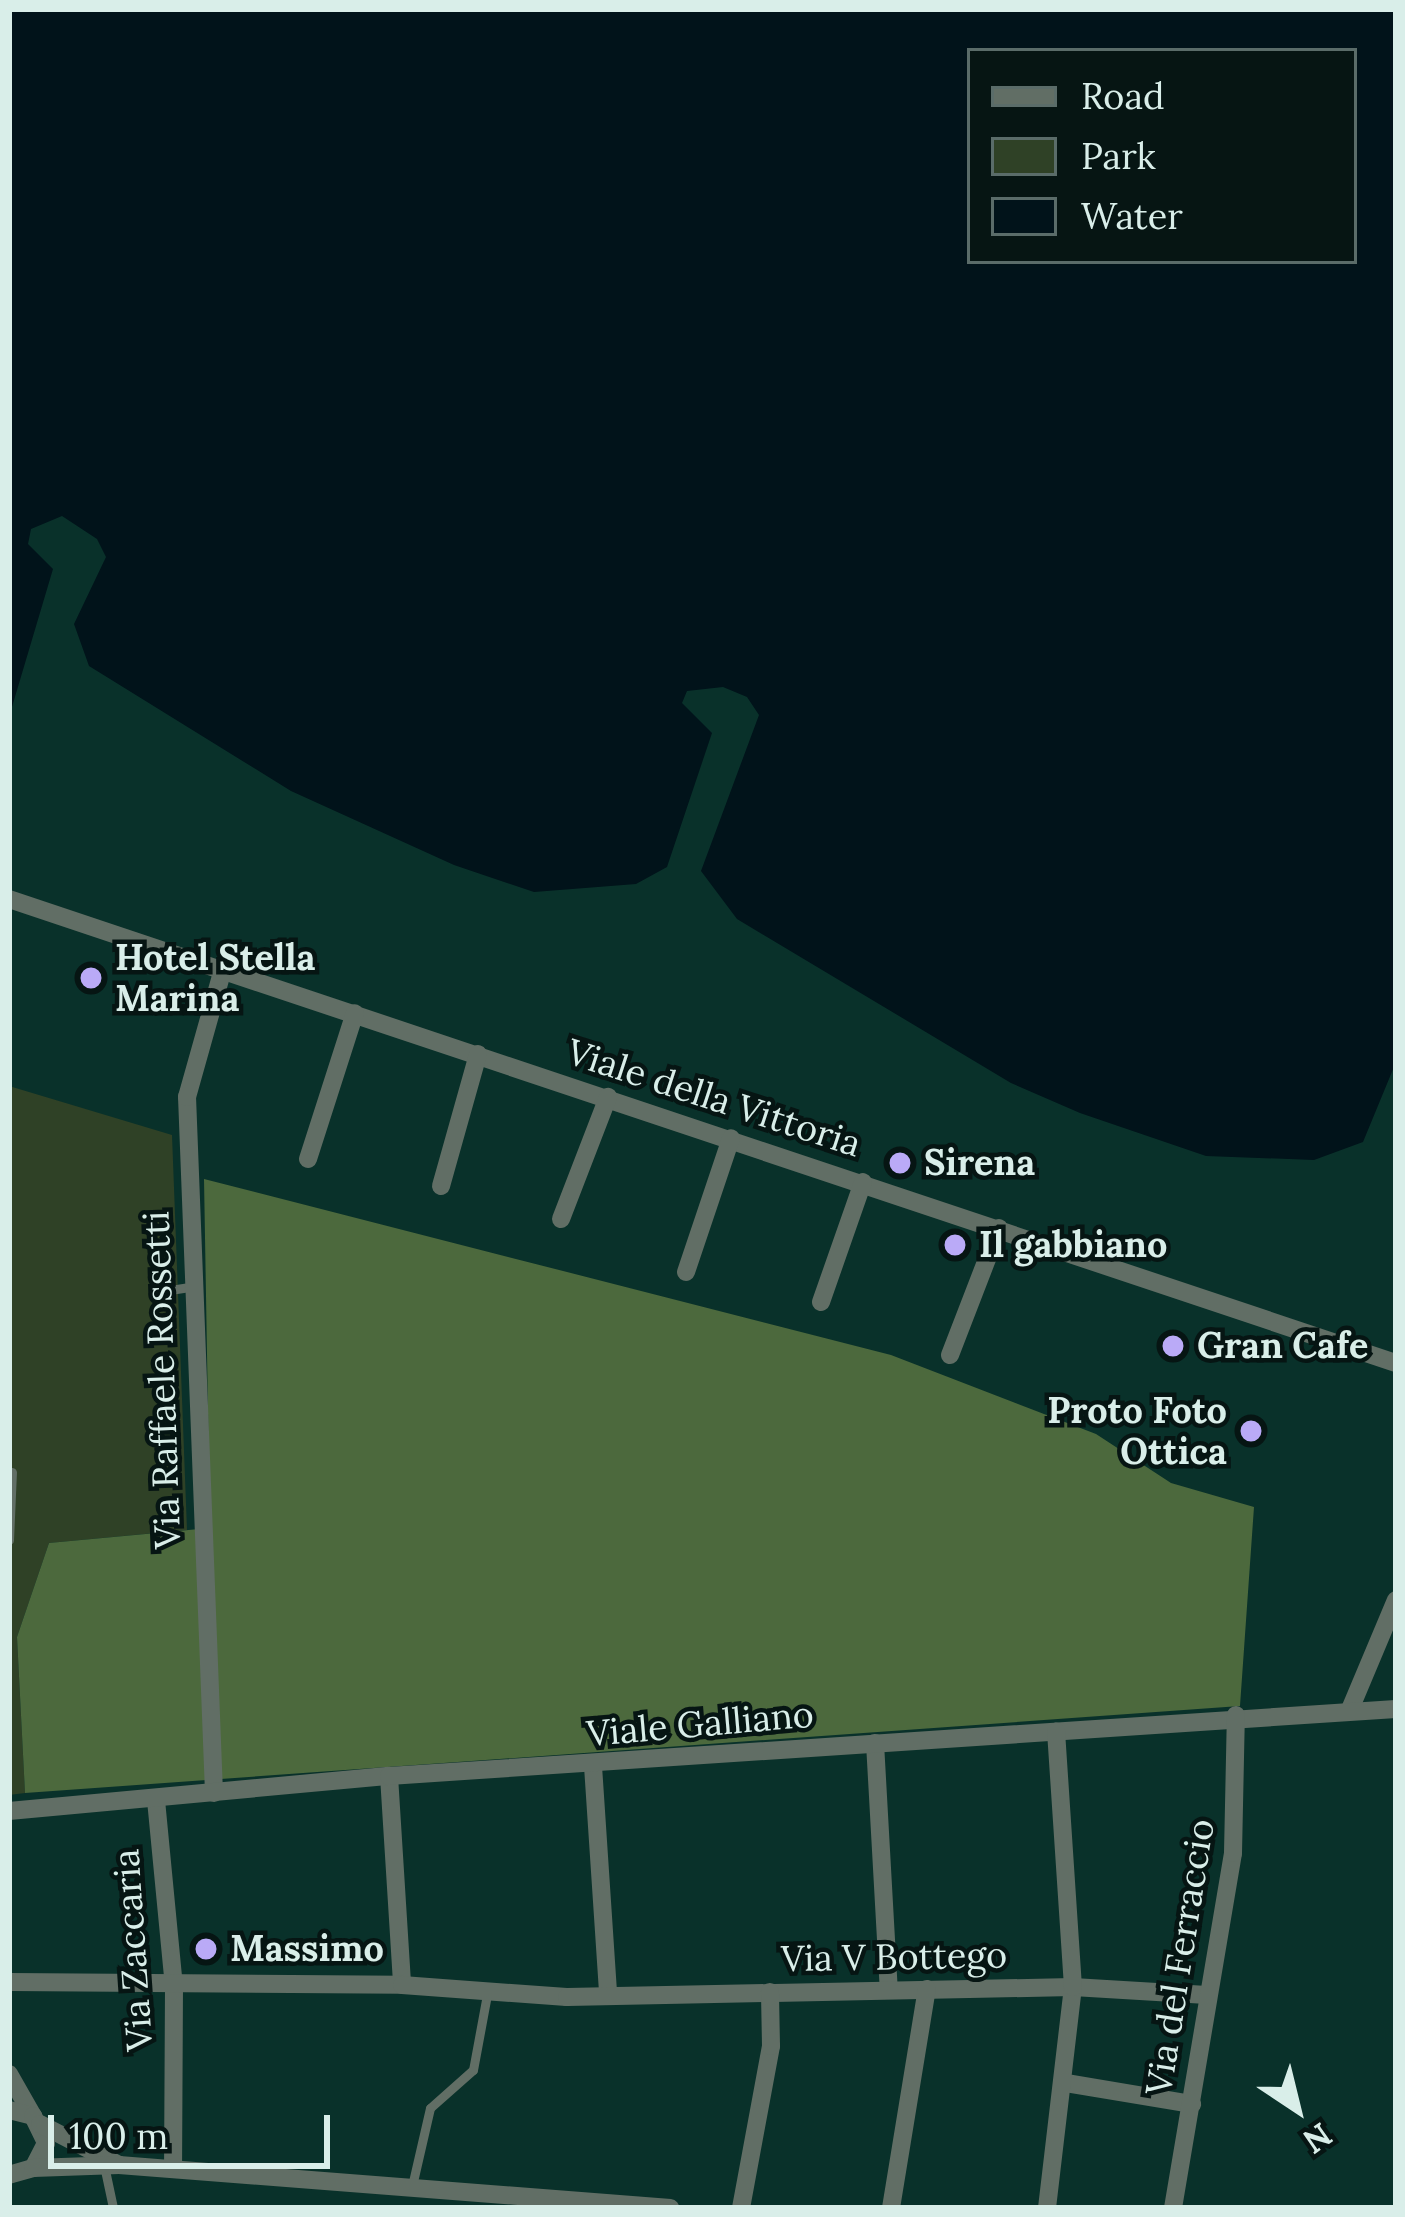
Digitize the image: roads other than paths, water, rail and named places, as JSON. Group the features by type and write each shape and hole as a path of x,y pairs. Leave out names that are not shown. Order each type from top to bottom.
{"street":[{"name":"Viale della Vittoria","path":"9,899 1396,1363"},
{"name":"Via Raffaele Rossetti","path":"214,1793 179,1289 187,1097 223,969"},
{"path":"308,1159 355,1013"},
{"path":"441,1186 478,1054"},
{"path":"561,1219 608,1097"},
{"path":"686,1272 731,1138"},
{"path":"820,1302 863,1182"},
{"path":"950,1355 999,1228"},
{"path":"1351,1707 1396,1600"},
{"name":"Viale Galliano","path":"9,1811 388,1776 593,1766 1351,1707 1396,1709"},
{"name":"Via del Ferraccio","path":"1173,2208 1233,1853 1236,1715"},
{"path":"1047,2208 1066,2084 1073,1987 1056,1732"},
{"path":"875,1743 890,1990"},
{"path":"593,1766 608,1992"},
{"path":"388,1776 402,1985"},
{"name":"Via Zaccaria","path":"156,1800 174,1987 173,2167"},
{"name":"Via V Bottego","path":"9,1982 608,1992 1073,1987 1207,1995"},
{"path":"891,2208 927,1989"},
{"path":"741,2208 771,2046 770,1992"},
{"path":"9,2074 46,2143 18,2175"},
{"path":"1066,2084 1192,2104"},
{"path":"9,2110 36,2120 112,2168"},
{"path":"18,2175 173,2167 412,2186 554,2204 670,2208"}],"lane":[{"path":"9,1540 12,1472"},
{"path":"412,2186 430,2108 472,2070 488,1988"},
{"path":"112,2168 113,2208"}],"water":[{"path":"9,9 1396,9 1396,1062 1363,1142 1314,1160 1206,1156 1080,1113 1011,1083 737,919 701,871 759,715 747,697 723,687 687,691 682,703 712,733 667,867 636,884 534,892 454,865 291,791 89,666 74,624 106,557 97,539 62,516 31,529 28,544 53,569 9,717"}],"place":[{"name":"Hotel Stella Marina","path":"91,978"},
{"name":"Sirena","path":"900,1163"},
{"name":"Il gabbiano","path":"955,1245"},
{"name":"Gran Cafe","path":"1173,1346"},
{"name":"Proto Foto Ottica","path":"1251,1431"},
{"name":"Massimo","path":"206,1949"}]}
